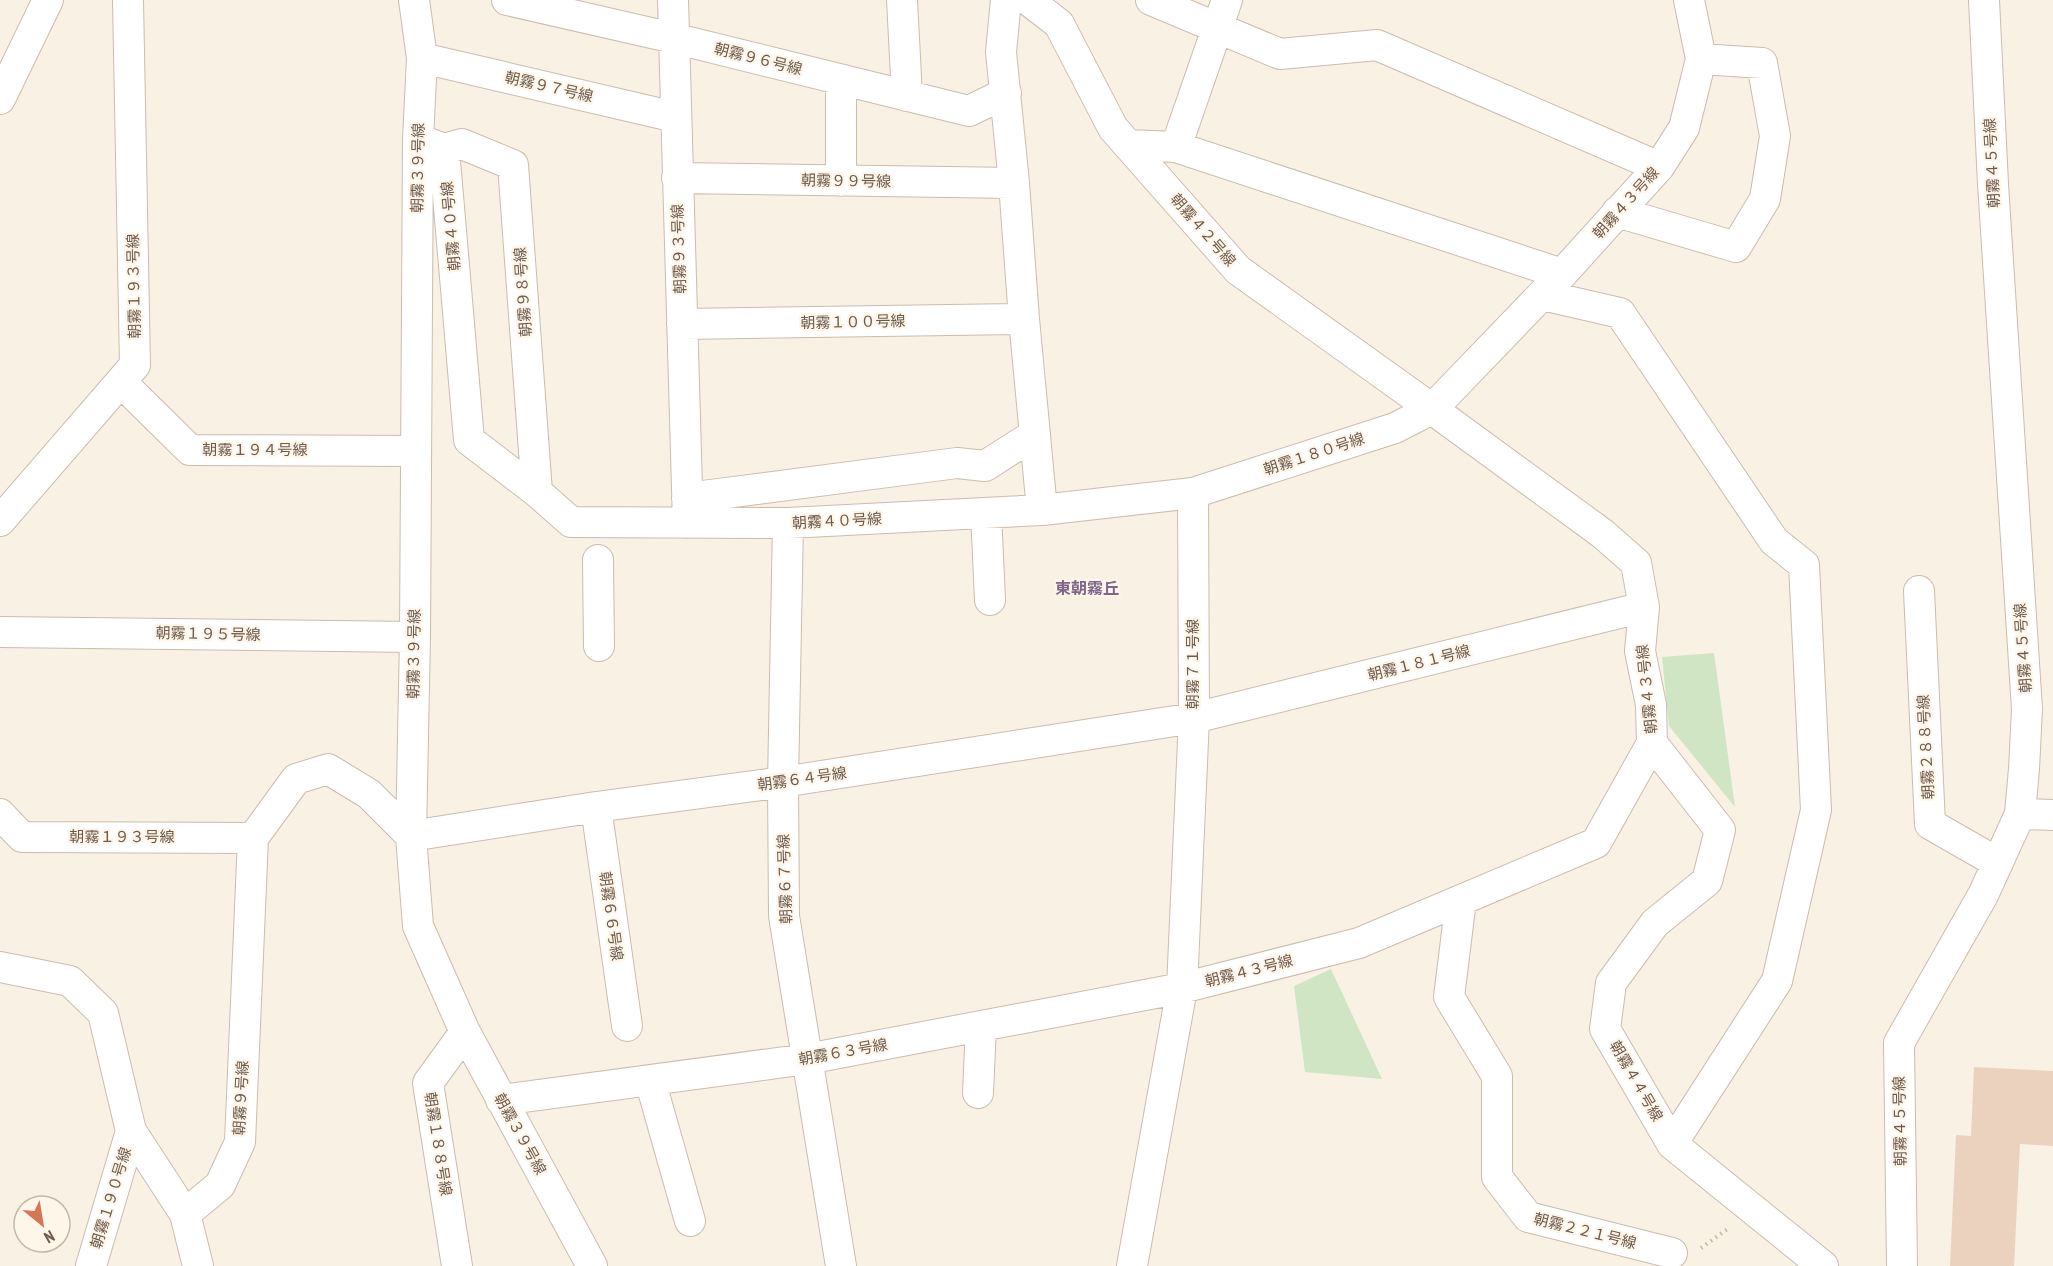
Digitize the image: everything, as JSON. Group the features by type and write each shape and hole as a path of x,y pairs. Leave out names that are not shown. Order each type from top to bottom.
{"street":[{"path":"1,96 48,0"},
{"name":"朝霧１９３号線","path":"0,521 135,365 128,0"},
{"name":"朝霧３９号線","path":"414,0 431,144 416,451 411,836 418,926 465,1032 592,1266"},
{"name":"朝霧９６号線","path":"507,0 673,38 969,111 1006,93"},
{"name":"朝霧９３号線","path":"673,0 688,511"},
{"path":"902,0 907,96"},
{"path":"1006,0 1001,52 1042,510 1193,493"},
{"name":"朝霧４２号線","path":"1028,0 1059,24 1113,128 1238,270 1432,408"},
{"path":"1151,0 1280,54 1377,45 1659,167"},
{"path":"1176,147 1227,0"},
{"name":"朝霧４３号線","path":"1182,988 1359,943 1596,843 1652,743 1651,705 1640,651 1644,607 1636,563 1603,534 1432,408 1552,285 1659,167 1684,129 1701,59 1689,0"},
{"name":"朝霧４５号線","path":"1902,1266 1899,1043 1983,895 1998,863 2020,814 2025,769 2027,710 1993,184 1984,0"},
{"name":"朝霧９７号線","path":"422,58 675,117"},
{"path":"1617,212 1736,247 1764,199 1775,136 1762,63 1701,59"},
{"path":"841,80 841,181"},
{"name":"朝霧４０号線","path":"431,144 469,441 537,492 571,522 688,511 788,523 1042,510"},
{"name":"朝霧９８号線","path":"431,144 462,144 513,165 537,492"},
{"path":"1128,145 1176,147 1552,285 1620,313 1774,541 1804,565 1816,810 1777,981 1672,1144"},
{"name":"朝霧９９号線","path":"677,178 1014,183"},
{"name":"朝霧１００号線","path":"682,324 1024,319"},
{"name":"朝霧１９４号線","path":"121,382 190,450 416,451"},
{"name":"朝霧１８０号線","path":"1193,493 1395,428 1432,408"},
{"path":"688,511 957,464 985,466 1035,434"},
{"name":"朝霧７１号線","path":"1182,988 1194,718 1193,493"},
{"path":"986,513 990,600"},
{"name":"朝霧６７号線","path":"788,523 783,782 784,916 841,1266"},
{"path":"598,560 599,646"},
{"name":"朝霧２８８号線","path":"1919,591 1930,824 1998,863"},
{"name":"朝霧１８１号線","path":"1194,718 1644,607"},
{"name":"朝霧１９５号線","path":"0,632 415,637"},
{"name":"朝霧６４号線","path":"411,836 596,807 783,782 1194,718"},
{"name":"朝霧４４号線","path":"1652,743 1720,830 1707,881 1655,923 1611,984 1605,1029 1672,1144 1823,1266"},
{"path":"253,838 296,779 328,769 369,794 411,836"},
{"name":"朝霧６６号線","path":"596,807 627,1026"},
{"name":"朝霧１９３号線","path":"0,814 22,837 253,838"},
{"path":"2020,814 2053,815"},
{"name":"朝霧９号線","path":"185,1214 220,1185 240,1142 253,838"},
{"name":"朝霧２２１号線","path":"1461,900 1449,997 1497,1076 1497,1177 1528,1217 1672,1253"},
{"path":"0,967 70,981 103,1013 131,1131 185,1214 198,1266"},
{"path":"1132,1266 1182,988"},
{"name":"朝霧６３号線","path":"501,1100 807,1059 1182,988"},
{"path":"978,1093 981,1026"},
{"name":"朝霧１８８号線","path":"457,1266 428,1083 465,1032"},
{"path":"650,1080 690,1221"},
{"name":"朝霧１９０号線","path":"91,1266 131,1131"}],"path":[{"path":"1672,1253 1704,1247 1753,1209"}],"green space":[{"path":"1714,653 1735,807 1669,726 1662,657"},
{"path":"1331,969 1382,1079 1305,1072 1294,986"}],"building":[{"path":"1974,1067 2053,1071 2053,1146 2020,1144 2014,1266 1950,1266 1956,1135 1971,1136"}],"district":[{"name":"東朝霧丘","path":"1087,588"}]}
